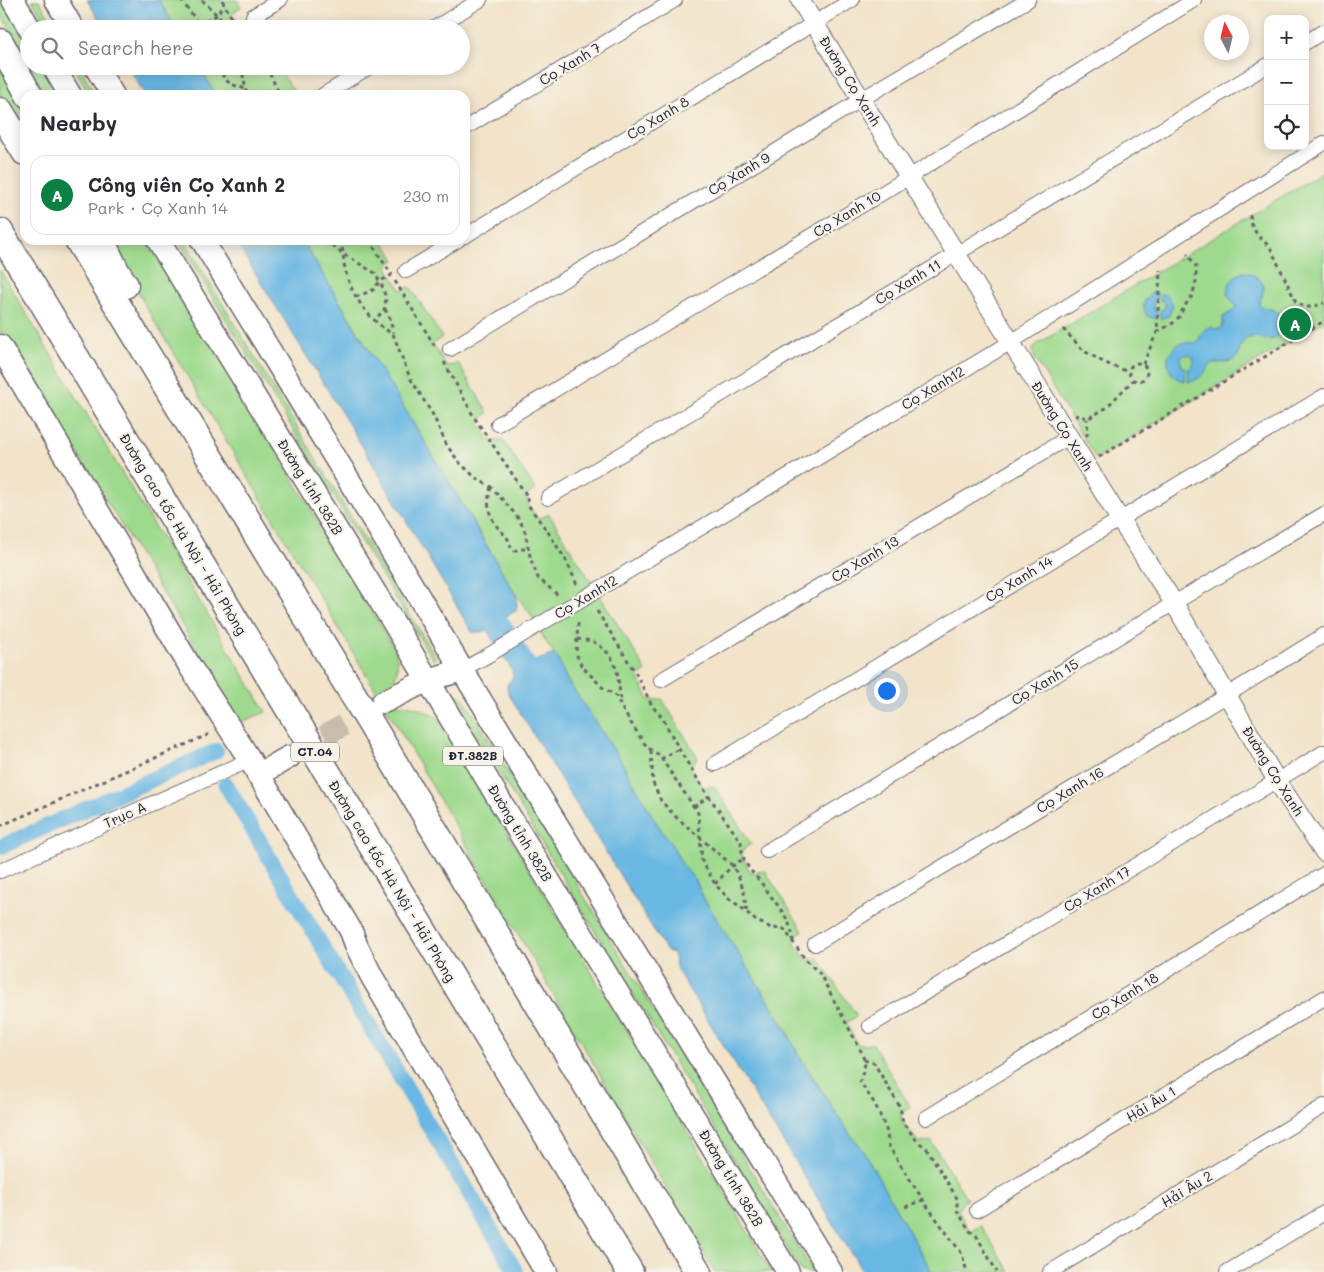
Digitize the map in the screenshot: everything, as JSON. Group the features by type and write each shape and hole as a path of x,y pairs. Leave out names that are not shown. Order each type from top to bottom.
{"highway":[{"path":"0,42 26,90"},
{"path":"0,111 20,144"},
{"name":"Đường cao tốc Hà Nội - Hải Phòng","path":"0,232 630,1272"},
{"path":"81,245 382,742 698,1272"},
{"path":"103,245 116,271 446,820 702,1272"},
{"path":"0,260 343,826 622,1272"}],"main road":[{"path":"13,0 25,20"},
{"path":"56,0 68,20"},
{"path":"58,75 67,90"},
{"path":"101,75 110,90"},
{"name":"Đường tỉnh 382B","path":"161,245 788,1272"},
{"name":"ĐT.382B","path":"205,245 380,531 462,670 831,1272"},
{"path":"0,346 191,668 254,767 351,931 372,977 546,1272"},
{"path":"383,702 428,680 462,670"},
{"path":"254,767 289,757"}],"street":[{"path":"253,16 280,0"},
{"path":"448,20 480,0"},
{"name":"Cọ Xanh 7","path":"470,125 675,0"},
{"name":"Đường Cọ Xanh","path":"800,0 1011,342 1076,437 1120,518 1174,603 1277,780 1324,852"},
{"name":"Cọ Xanh 8","path":"470,233 852,0"},
{"name":"Cọ Xanh 9","path":"443,353 1028,0"},
{"name":"Cọ Xanh 10","path":"498,424 909,177 1194,0"},
{"path":"1309,40 1324,31"},
{"name":"Cọ Xanh 11","path":"548,498 1264,67"},
{"path":"331,90 356,75"},
{"name":"Cọ Xanh12","path":"462,670 1011,342 1324,143"},
{"path":"406,271 450,245"},
{"name":"Cọ Xanh 14","path":"715,764 1324,396"},
{"name":"Cọ Xanh 13","path":"660,680 1076,437"},
{"name":"Cọ Xanh 15","path":"767,850 1324,514"},
{"name":"Cọ Xanh 16","path":"815,944 1324,635"},
{"name":"Cọ Xanh 17","path":"870,1026 1324,752"},
{"name":"Trục A","path":"0,870 254,767"},
{"name":"Cọ Xanh 18","path":"926,1118 1324,874"},
{"name":"Hải Âu 1","path":"977,1210 1324,998"},
{"name":"Hải Âu 2","path":"1050,1272 1324,1106"},
{"path":"1227,1272 1324,1213"}],"path":[{"path":"181,0 196,20"},
{"path":"202,0 222,20"},
{"path":"207,20 217,15 223,2"},
{"path":"223,2 233,20"},
{"path":"223,75 227,82 246,89 243,75"},
{"path":"270,75 278,90"},
{"path":"1250,215 1252,226 1258,236 1270,247 1296,302 1309,308 1324,303"},
{"path":"332,245 343,254 375,273 380,281 386,298 385,308 374,320"},
{"path":"342,245 346,274 356,297 382,328 394,334"},
{"path":"372,245 443,353 474,417 527,496 528,505 567,562 577,585"},
{"path":"1157,332 1174,323 1192,296 1196,282 1196,266 1187,254"},
{"path":"1143,364 1157,332 1160,270"},
{"path":"356,297 373,290 380,281 392,275"},
{"path":"385,308 410,378 433,415 447,446 460,464 476,478 491,487 516,515 524,528 531,560 538,578 559,596"},
{"path":"1096,459 1324,321"},
{"path":"1063,329 1084,351 1105,363 1129,372"},
{"path":"1087,419 1106,408 1133,380 1141,380 1146,376 1146,368 1139,362 1130,366 1129,375 1133,380"},
{"path":"1070,416 1081,415 1087,419"},
{"path":"1076,437 1088,434 1087,419"},
{"path":"491,487 488,498 491,518 501,532 508,536 511,550 529,549"},
{"path":"597,611 638,677 652,706 662,717 678,749 741,842 741,853 749,870 760,881 788,920 793,934 793,942"},
{"path":"578,623 576,653 581,664 602,687 616,696 644,744 659,755 698,813 702,861 715,884 729,900 755,920 771,928 784,929 805,959 820,974 862,1053 865,1064 860,1082 874,1104 886,1129 889,1146 923,1200 962,1254 967,1272"},
{"path":"577,639 592,641 610,655 617,670 621,705"},
{"path":"0,826 228,726"},
{"path":"661,759 678,749"},
{"path":"651,750 653,783 661,801 699,838 733,866 744,892 748,914"},
{"path":"694,807 709,796"},
{"path":"715,884 744,858"},
{"path":"864,1060 874,1062 900,1107 903,1123 913,1137 926,1147 958,1200 956,1209 970,1231 976,1235 997,1272"},
{"path":"905,1207 923,1200"}],"green space":[{"path":"0,0 3,0 20,27 20,47 0,12"},
{"path":"32,0 39,0 51,20 44,20"},
{"path":"159,0 237,0 241,7 231,16 233,20 171,20"},
{"path":"0,66 20,108 20,133 0,100"},
{"path":"34,75 49,75 58,90 42,90"},
{"path":"78,75 84,75 93,90 87,90"},
{"path":"204,75 283,75 293,90 213,90"},
{"path":"1324,171 1324,321 1096,459 1034,357 1033,350 1036,345"},
{"path":"115,245 153,245 395,650 397,657 396,676 390,688 381,699 143,302"},
{"path":"181,245 187,245 436,658 433,660"},
{"path":"305,245 386,245 395,260 389,264 388,269 401,290 410,287 442,337 433,344 446,366 458,363 488,413 479,424 491,441 502,439 535,489 527,496 528,505 538,519 549,514 646,671 638,677 649,700 662,699 698,758 693,762 691,769 703,788 714,786 751,844 741,853 749,870 752,873 765,871 803,931 795,939 795,944 805,959 817,957 857,1016 846,1023 858,1045 873,1044 910,1107 901,1114 903,1123 919,1143 931,1141 967,1199 962,1203 958,1211 970,1231 981,1226 1010,1272 932,1272 861,1148 849,1133 799,1056 785,1027 566,678 558,659 530,613 516,595"},
{"path":"0,270 266,712 241,722 78,454 46,407 0,331"},
{"path":"458,695 464,699 813,1272 802,1272 457,703 455,698"},
{"path":"391,704 415,707 438,718 772,1272 715,1272 386,707"}],"water":[{"path":"87,0 159,0 171,20 99,20"},
{"path":"133,75 204,75 213,90 142,90"},
{"path":"238,245 305,245 516,595 516,611 507,615 499,623 524,666 555,654 566,678 620,759 657,824 682,864 696,881 704,899 785,1027 799,1056 849,1133 861,1147 932,1272 863,1272 677,970 673,953 666,950 508,693 507,685 513,677 512,670 487,630 472,632 364,449"},
{"path":"1243,272 1255,276 1261,281 1263,295 1259,305 1272,309 1279,314 1284,323 1282,330 1277,337 1269,340 1253,337 1246,339 1242,343 1236,358 1226,363 1212,363 1200,377 1193,381 1188,382 1189,368 1193,365 1193,357 1185,355 1181,358 1181,363 1186,368 1185,381 1180,380 1171,373 1168,366 1168,357 1179,344 1196,343 1207,328 1221,329 1223,317 1237,306 1232,302 1227,293 1229,286 1236,276"},
{"path":"1154,292 1158,294 1157,299 1153,303 1154,310 1157,312 1156,319 1147,316 1144,309 1144,302"},
{"path":"1161,294 1168,297 1173,305 1169,316 1160,319 1160,311 1166,307 1164,302 1160,300"}],"waterway":[{"path":"489,602 539,683"},
{"path":"0,847 216,751"},
{"path":"226,785 516,1272"}],"tunnel":[{"path":"296,753 378,705"}],"place":[{"name":"Công viên Cọ Xanh 2","path":"1295,324"}]}
